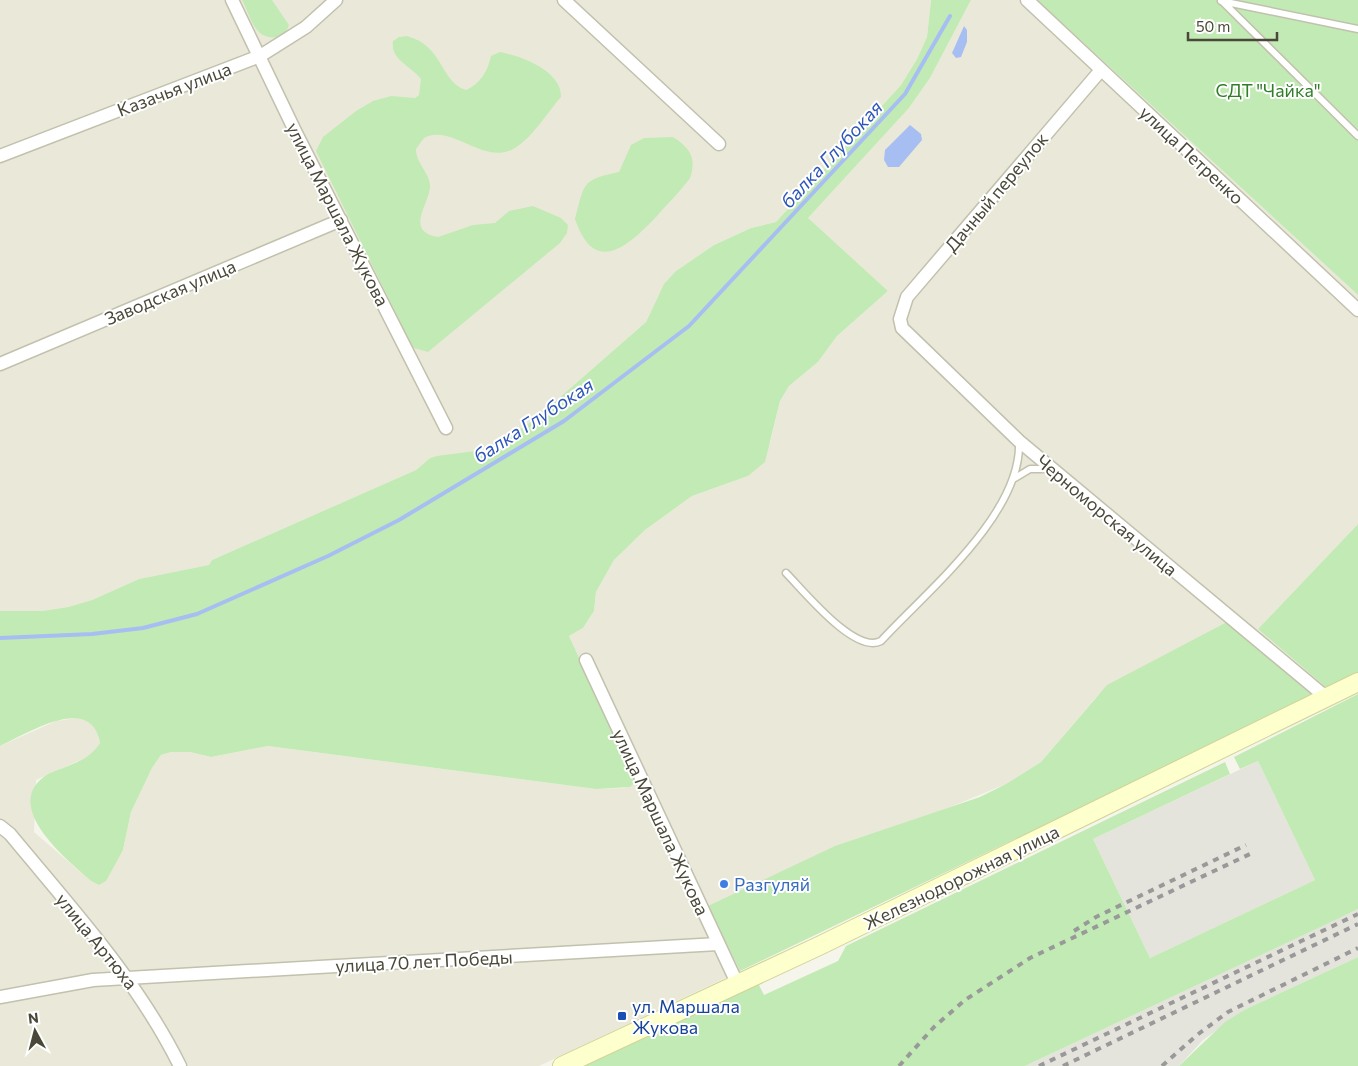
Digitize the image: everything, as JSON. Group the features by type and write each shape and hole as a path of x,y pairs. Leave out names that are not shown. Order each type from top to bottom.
{"main road":[{"name":"Железнодорожная улица","path":"562,1066 830,941 1358,682"}],"street":[{"name":"улица Маршала Жукова","path":"232,0 446,428"},
{"name":"Казачья улица","path":"0,156 260,56 298,32 336,0"},
{"path":"564,0 719,144"},
{"name":"улица Петренко","path":"1026,0 1358,310"},
{"name":"Дачный переулок","path":"900,320 907,297 1101,70"},
{"name":"Заводская улица","path":"0,364 341,220"},
{"name":"Черноморская улица","path":"900,320 902,328 908,336 1019,441 1327,698"},
{"name":"улица Маршала Жукова","path":"586,660 737,984"},
{"name":"улица Артюха","path":"0,826 10,834 129,979 151,1011 180,1066"},
{"name":"улица 70 лет Победы","path":"0,996 93,980 718,944"}],"lane":[{"path":"1220,0 1358,29"},
{"path":"1220,0 1358,136"},
{"path":"786,573 838,626 855,637 874,644 880,641 922,601 976,540 992,517 1012,481 1020,460 1019,441"},
{"path":"1012,481 1023,471 1030,469 1053,470"}],"shaded area":[{"path":"0,0 931,0 927,37 917,59 901,85 776,222 751,228 714,245 676,271 658,297 646,322 535,419 490,449 430,458 416,470 212,560 210,565 139,579 92,600 68,607 42,611 0,611"},
{"path":"971,0 1037,0 1358,295 1358,524 1258,629 1328,689 1098,695 1041,762 1006,784 708,907 740,971 539,1066 0,1066 0,746 56,721 76,718 89,721 97,731 100,743 92,755 36,780 34,832 91,881 99,885 123,850 131,812 152,768 161,755 171,752 190,752 211,757 268,746 596,789 625,788 633,774 569,636 583,628 594,611 596,592 614,560 645,530 692,496 748,476 770,443 780,401 789,386 818,362 837,336 888,291 807,219 909,108 930,78"},
{"path":"1258,761 1315,880 1150,958 1093,839"},
{"path":"1358,909 1358,957 1246,1009 1203,1040 1179,1066 1025,1066"}],"green space":[{"path":"242,0 272,0 289,25 287,30 284,34 275,37 261,34 252,23"},
{"path":"931,0 971,0 930,78 909,108 808,218 888,291 837,336 818,362 789,386 780,401 765,462 748,476 692,496 645,530 614,560 596,592 594,611 583,628 569,636 633,774 635,782 630,787 596,789 268,746 211,757 190,752 171,752 161,755 152,768 131,812 123,850 106,881 99,885 91,881 65,858 41,829 33,814 30,800 35,786 48,774 84,759 100,743 94,728 84,720 72,718 41,726 0,746 0,611 42,611 68,607 92,600 139,579 209,565 212,560 416,470 430,458 490,449 535,419 646,322 664,284 676,271 714,245 751,228 776,222 901,85 917,59 927,37"},
{"name":"СДТ \"Чайка\"","path":"1037,0 1358,0 1358,295"},
{"path":"407,36 419,41 428,48 435,55 451,80 466,90 483,76 491,56 500,52 529,61 548,72 560,88 561,97 528,138 515,148 503,152 492,152 446,136 435,135 424,138 416,149 418,159 430,185 420,222 422,229 428,234 438,237 473,225 495,223 509,211 533,206 561,218 568,225 567,233 560,243 428,352 414,348 410,342 316,151 323,137 356,111 373,101 391,96 415,98 419,95 421,79 398,58 393,48 393,41 399,37"},
{"path":"673,137 684,145 691,154 693,165 690,178 657,216 624,245 602,252 592,248 583,237 575,219 586,185 597,178 619,172 631,145 644,138"},
{"path":"1358,524 1358,672 1328,689 1258,629"},
{"path":"1227,622 1315,695 740,971 708,906 835,846 980,797 1006,784 1041,762 1107,685"},
{"path":"1358,694 1358,909 1331,922 1025,1066 580,1066 758,983 764,995 838,961 846,946 1225,762 1230,774 1093,839 1150,958 1315,880 1258,761 1240,769 1234,757"},
{"path":"1358,957 1358,1066 1179,1066 1225,1022 1246,1009"}],"water":[{"path":"964,26 967,30 967,42 961,57 956,58 952,53"},
{"path":"910,125 921,134 922,140 899,167 888,167 884,160 885,150"}],"waterway":[{"name":"балка Глубокая","path":"0,638 92,634 143,628 197,614 328,556 399,520 564,421 689,326 905,94 950,16"}],"railway":[{"path":"1074,931 1096,917 1246,845"},
{"path":"899,1066 934,1027 965,1000 1030,958 1250,854"},
{"path":"1039,1066 1358,914"},
{"path":"1063,1066 1358,924"},
{"path":"1162,1066 1197,1035 1228,1012 1358,948"}],"place":[{"name":"Разгуляй","path":"724,884"},
{"name":"ул. Маршала Жукова","path":"622,1016"}]}
